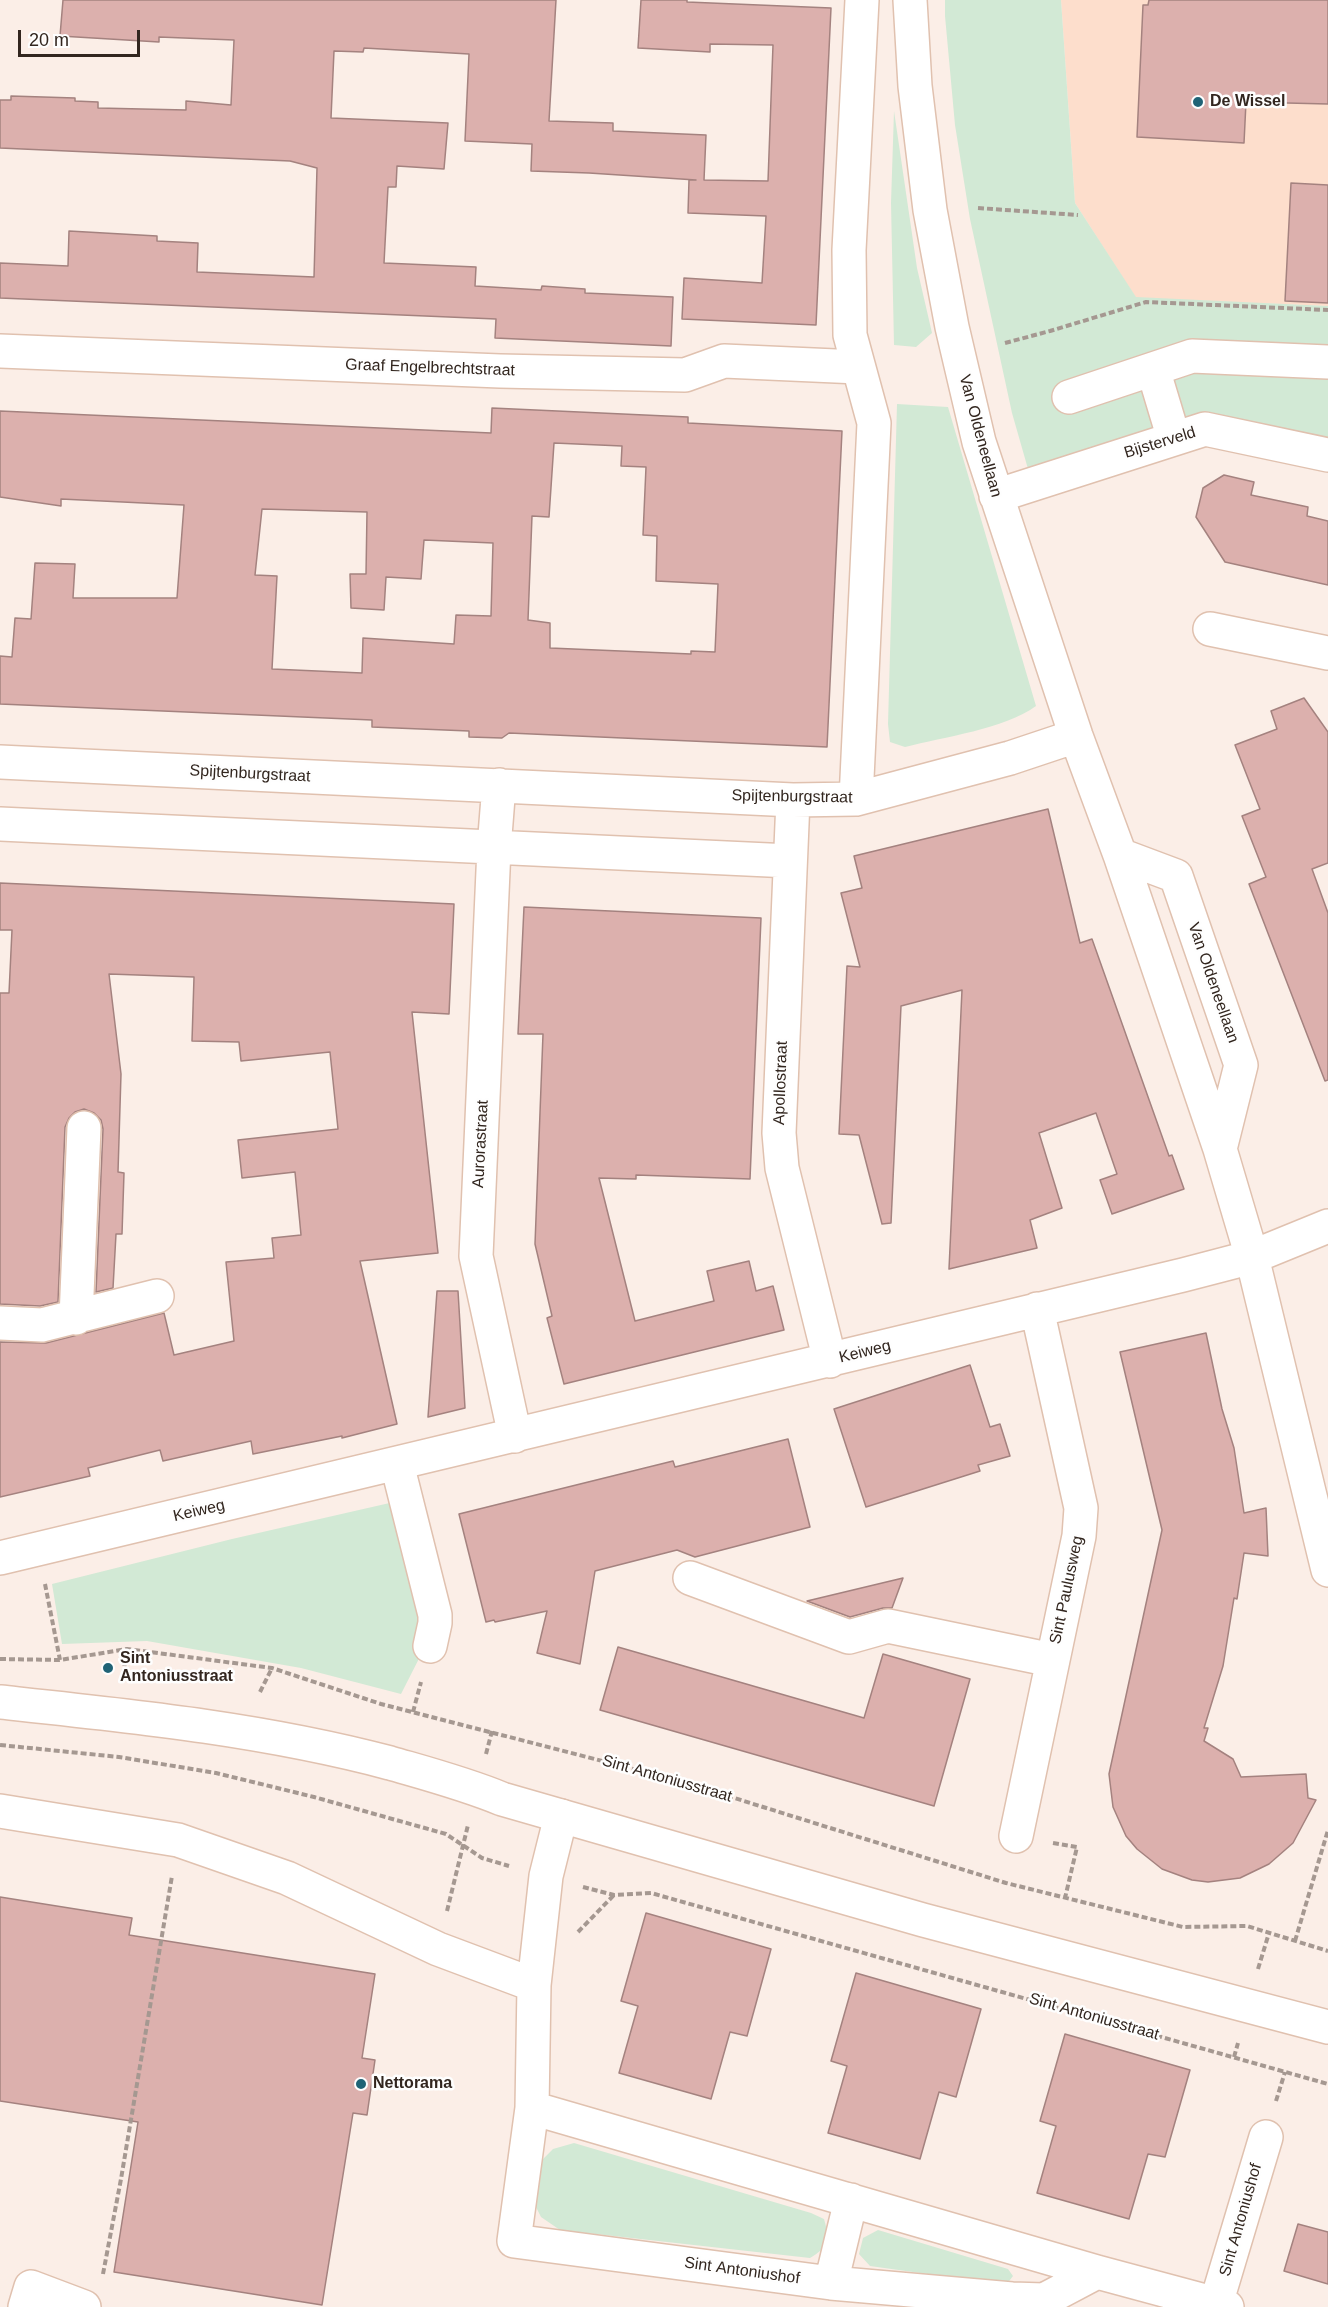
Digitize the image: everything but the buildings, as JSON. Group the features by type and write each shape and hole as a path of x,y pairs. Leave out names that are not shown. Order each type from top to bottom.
{"street":[{"path":"856,799 874,423 850,335 849,250 862,0"},
{"name":"Van Oldeneellaan","path":"910,0 915,86 930,210 952,327 979,442 1076,736 1120,855 1220,1149 1252,1257"},
{"name":"Graaf Engelbrechtstraat","path":"0,351 686,375 724,361 858,367"},
{"path":"1069,397 1192,356 1328,362"},
{"path":"1153,369 1174,439"},
{"name":"Bijsterveld","path":"996,496 1205,429 1328,455"},
{"path":"1210,629 1328,653"},
{"name":"Spijtenburgstraat","path":"0,762 793,800 856,799 1010,758 1076,736"},
{"path":"494,848 500,785"},
{"name":"Apollostraat","path":"793,800 779,1133 782,1168 830,1361"},
{"path":"0,824 790,861"},
{"name":"Aurorastraat","path":"494,848 476,1256 515,1436"},
{"name":"Van Oldeneellaan","path":"1120,855 1176,876 1207,965 1241,1065 1220,1149"},
{"path":"76,1318 84,1128"},
{"name":"Keiweg","path":"0,1558 830,1361 1252,1257 1328,1226"},
{"path":"1252,1257 1328,1570"},
{"path":"0,1323 42,1325 157,1296"},
{"name":"Sint Paulusweg","path":"1016,1836 1080,1536 1081,1508 1037,1309"},
{"path":"398,1464 435,1614 430,1646"},
{"path":"690,1578 849,1637 888,1626 1052,1660"},
{"path":"0,1702 216,1727 337,1749 445,1778 502,1799 923,1920 1328,2028"},
{"path":"0,1811 178,1840 287,1878 438,1949 534,1985 546,1876 561,1816"},
{"name":"Sint Antoniushof","path":"534,1985 532,2108 514,2241 831,2283 1012,2299 1044,2300 1097,2272"},
{"name":"Sint Antoniushof","path":"532,2108 1222,2306 1266,2137"},
{"path":"831,2283 851,2200"},
{"path":"24,2307 31,2287 93,2296"}],"path":[{"path":"978,208 1078,215"},
{"path":"1005,343 1050,332 1146,302 1328,310"},
{"path":"38,1549 60,1660"},
{"path":"123,1675 127,1649"},
{"name":"Sint Antoniusstraat","path":"0,1659 60,1660 127,1649 272,1668 381,1704 680,1781 1006,1883 1183,1927 1247,1926 1328,1951"},
{"path":"260,1692 272,1668"},
{"path":"438,1949 492,1731"},
{"name":"Sint Antoniusstraat","path":"0,1745 119,1757 216,1773 314,1797 446,1834 482,1858 614,1895 651,1893 1328,2084"},
{"path":"1295,1941 1328,1830"},
{"path":"1016,1836 1077,1847 1065,1898"},
{"path":"93,2296 123,2167 178,1840"}],"shaded area":[{"name":"De Wissel","path":"1061,0 1328,0 1328,306 1136,298 1075,203"}],"green space":[{"path":"945,0 1061,0 1075,203 1136,297 1328,306 1328,443 1202,414 1030,476 1012,413 970,219 955,125"},
{"path":"894,111 917,268 932,333 916,347 894,345 891,203"},
{"path":"897,404 948,407 1036,706 1008,721 905,747 890,742 888,724"},
{"path":"394,1502 430,1637 401,1694 301,1668 147,1641 62,1644 52,1584"},
{"path":"574,2143 811,2213 824,2219 827,2232 826,2242 821,2250 810,2258 560,2230 541,2217 532,2199 539,2163 553,2149"},
{"path":"878,2230 1008,2269 1013,2276 1006,2285 870,2266 859,2254 863,2238"}],"place":[{"name":"De Wissel","path":"1198,102"},
{"name":"Sint Antoniusstraat","path":"108,1668"},
{"name":"Nettorama","path":"361,2084"}]}
